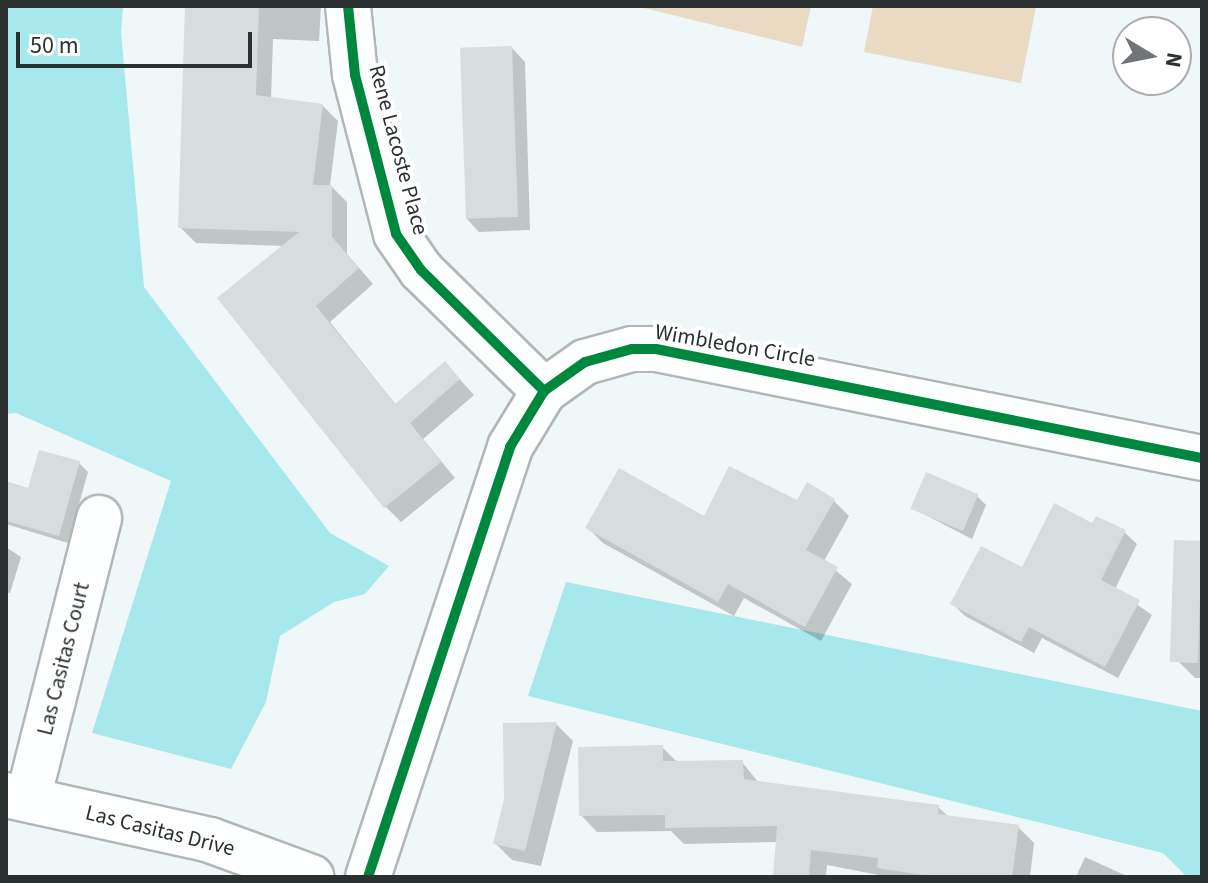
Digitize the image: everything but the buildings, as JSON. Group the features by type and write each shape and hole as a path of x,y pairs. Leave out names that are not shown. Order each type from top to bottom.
{"street":[{"name":"Rene Lacoste Place","path":"348,6 355,75 396,234 421,270 544,391"},
{"name":"Wimbledon Circle","path":"368,877 510,447 544,391 585,362 632,349 656,349 1202,458"},
{"name":"Las Casitas Court","path":"17,797 99,518"},
{"name":"Las Casitas Drive","path":"17,797 210,840 311,877"}],"shaded area":[{"path":"636,6 811,6 802,47"},
{"path":"873,6 1036,7 1021,83 864,52"}],"water":[{"path":"6,6 123,6 121,32 144,287 330,533 389,566 365,594 334,602 280,636 266,702 231,769 92,733 171,481 16,413 6,414"},
{"path":"566,582 1202,711 1202,877 1187,877 1163,853 528,696"}],"cycle path":[{"path":"348,6 355,75 396,234 421,270 544,391"},
{"path":"368,877 510,447 544,391 585,362 632,349 656,349 1202,458"}]}
